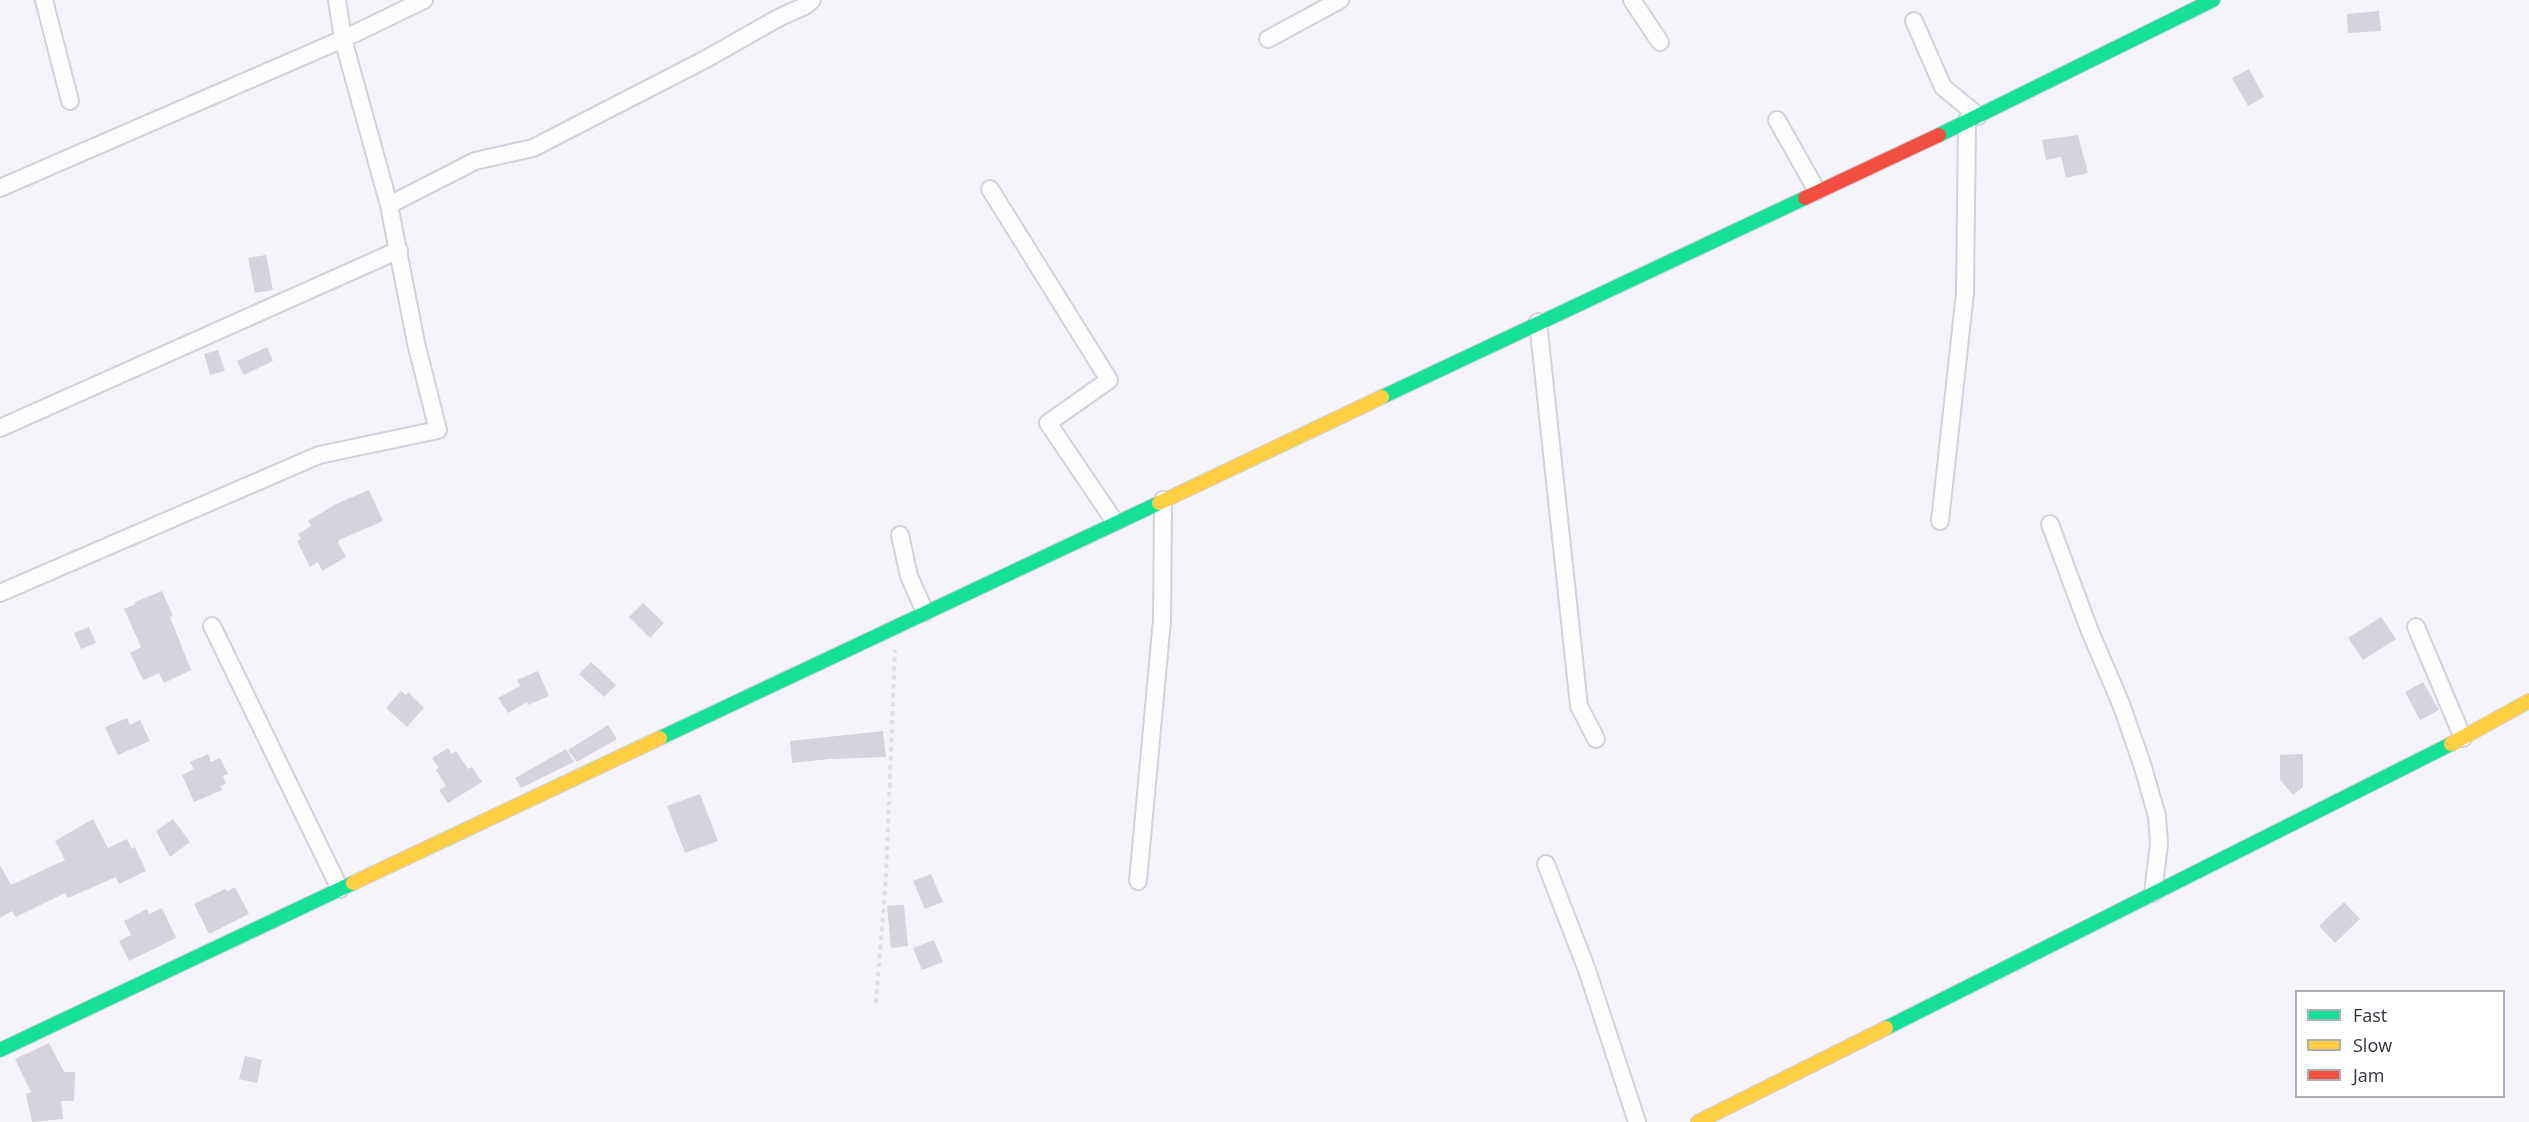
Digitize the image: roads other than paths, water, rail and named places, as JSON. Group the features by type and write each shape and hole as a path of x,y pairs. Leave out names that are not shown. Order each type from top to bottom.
{"street":[{"path":"44,0 70,101"},
{"path":"0,593 319,455 438,430 416,344 389,205 343,39 337,0"},
{"path":"0,188 343,39 424,0"},
{"path":"389,205 475,161 533,148 813,0"},
{"path":"1268,39 1340,0"},
{"path":"1632,0 1660,42"},
{"path":"0,1050 1972,118 2213,0"},
{"path":"1914,21 1943,87 1972,118 1965,293 1940,521"},
{"path":"1777,120 1817,191"},
{"path":"990,189 1109,380 1048,423 1115,522"},
{"path":"0,428 399,250"},
{"path":"1538,322 1579,706 1596,739"},
{"path":"1138,881 1162,620 1163,500"},
{"path":"2050,524 2089,629 2121,704 2154,806 2159,844 2153,893"},
{"path":"900,534 909,576 925,612"},
{"path":"212,626 340,889"},
{"path":"2416,627 2463,738"},
{"path":"1698,1122 2463,738 2529,701"},
{"path":"1546,864 1587,970 1638,1122"}]}
